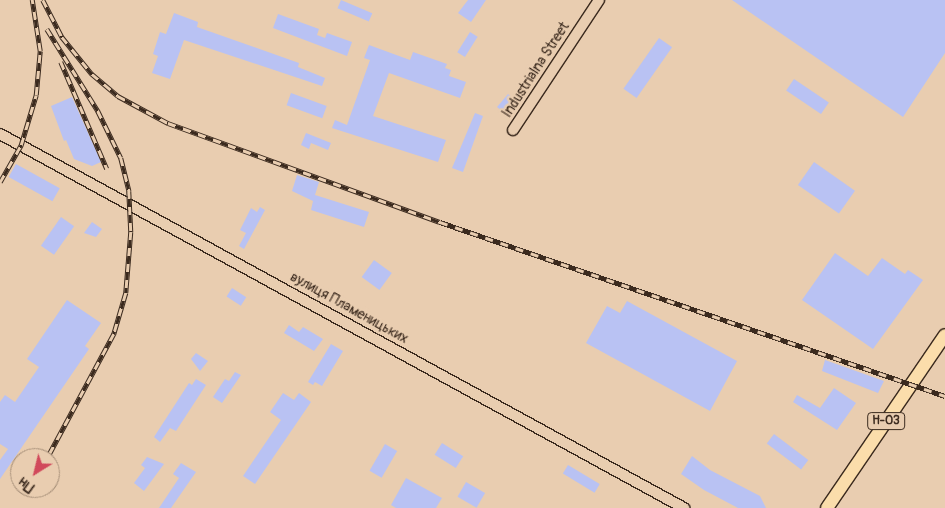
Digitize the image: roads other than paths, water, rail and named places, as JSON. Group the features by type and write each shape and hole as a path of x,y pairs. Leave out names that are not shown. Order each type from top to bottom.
{"main road":[{"name":"Н-03","path":"826,508 945,335"}],"street":[{"name":"Industrialna Street","path":"514,130 599,0"},
{"name":"вулиця Пламеницьких","path":"0,134 684,508"}],"railway":[{"path":"0,182 21,145 36,95 40,51 32,0"},
{"path":"43,0 62,37 92,74 118,96 168,123 440,222 945,396"},
{"path":"47,29 98,111 121,158 129,191 131,232 126,293 114,334 53,448"},
{"path":"61,62 107,169"}]}
